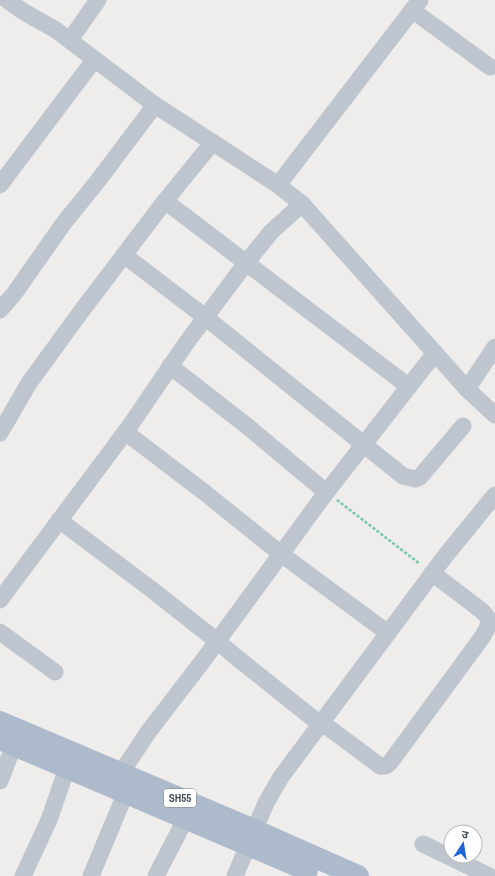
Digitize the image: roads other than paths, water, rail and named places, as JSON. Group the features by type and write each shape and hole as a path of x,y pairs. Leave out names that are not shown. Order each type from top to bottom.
{"main road":[{"name":"SH55","path":"0,722 123,782 251,837 358,876"},
{"name":"SH55","path":"7,742 67,768 123,782 186,818 251,837 320,876"}],"street":[{"path":"7,0 24,12 56,30 155,105 278,185 302,204 435,353 495,416"},
{"path":"70,40 98,0"},
{"path":"278,185 416,5 490,67"},
{"path":"0,185 94,60"},
{"path":"0,310 14,294 63,224 97,182 155,105"},
{"path":"0,433 29,383 165,201 212,142"},
{"path":"165,201 320,317 408,386"},
{"path":"0,600 125,432 205,317 246,263 271,232 302,204"},
{"path":"124,255 205,317 403,476 415,479 420,477 463,426"},
{"path":"467,388 495,347"},
{"path":"91,876 123,782 149,731 326,492 435,353"},
{"path":"170,366 247,426 326,492"},
{"path":"125,432 204,492 281,554 388,632"},
{"path":"235,876 266,802 281,777 432,573 495,495"},
{"path":"59,520 151,589 320,723 380,766 384,767 392,760 483,636 488,624 487,615 432,573"},
{"path":"0,632 55,672"},
{"path":"0,781 7,742"},
{"path":"23,876 49,820 67,768"},
{"path":"156,876 186,818"},
{"path":"423,844 489,876"}]}
